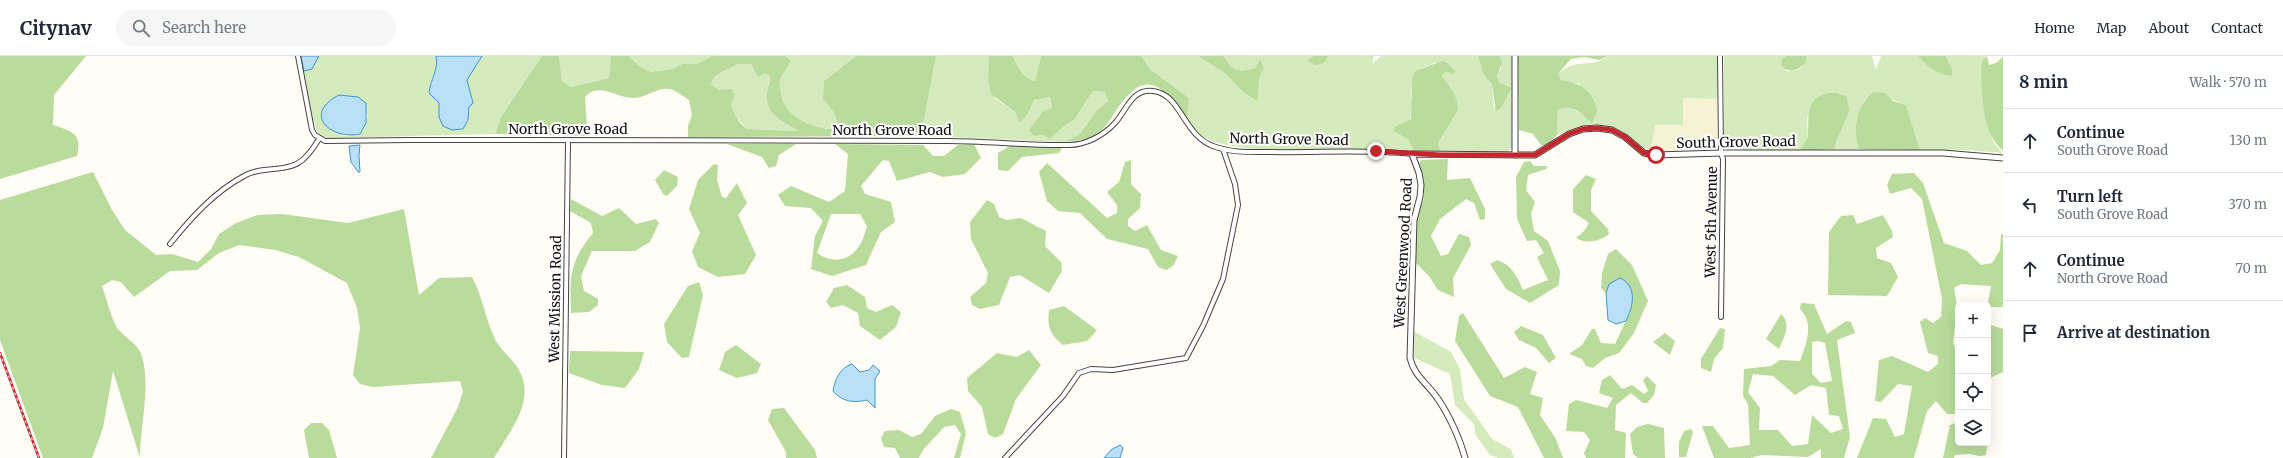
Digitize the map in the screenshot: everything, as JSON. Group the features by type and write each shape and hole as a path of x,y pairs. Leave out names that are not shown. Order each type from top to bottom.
{"street":[{"path":"170,244 196,213 237,180 255,171 295,166 303,161 319,139 312,130 298,56"},
{"path":"1515,56 1515,155"},
{"name":"West 5th Avenue","path":"1720,56 1721,153 1723,159 1721,316"},
{"name":"North Grove Road","path":"319,139 325,141 952,141 1078,145 1103,133 1114,124 1137,94 1145,91 1155,91 1170,100 1195,135 1211,145 1223,149 1276,152 1377,151 1412,154"},
{"name":"South Grove Road","path":"1412,154 1535,155 1569,134 1583,129 1597,128 1612,130 1625,137 1644,153 1656,155 1721,153 1943,153 2003,158"},
{"name":"West Mission Road","path":"564,458 568,140"},
{"path":"1005,458 1063,396 1079,373 1091,369 1113,370 1186,358 1204,326 1223,279 1238,205 1236,184 1223,149"},
{"name":"West Greenwood Road","path":"1412,154 1419,173 1421,185 1414,220 1410,358 1417,375 1438,399 1457,437 1465,458"}],"shaded area":[{"path":"1683,98 1717,99 1717,144 1715,150 1656,151 1651,149 1655,125"}],"green space":[{"path":"0,56 86,56 54,95 53,125 74,134 78,142 77,156 0,179"},
{"path":"300,56 304,71 315,64 319,56 436,56 432,92 439,103 439,117 452,130 463,129 468,120 469,107 473,103 466,80 482,56 542,56 501,117 495,134 331,138 320,135 317,129 308,98","holes":["347,97 368,115 363,131 354,135 343,136"]},
{"path":"542,56 559,56 562,81 571,87 609,78 611,58 609,56 629,56 639,66 651,72 672,69 682,64 697,64 712,56 785,56 791,61 782,76 780,84 783,102 788,109 794,116 812,125 821,128 839,129 835,114 823,98 824,81 856,56 936,56 921,136 688,137 688,126 692,115 689,100 675,91 668,89 658,90 644,96 634,98 628,98 603,91 591,92 585,97 587,126 585,136 495,134 501,117","holes":["738,64 751,64 758,77 765,73 770,76 767,100 772,112 781,121 799,131 747,129 741,124 734,112 731,104 735,95 731,89 719,90 711,84 716,76 722,72"]},
{"path":"559,56 609,56 611,58 609,78 571,87 562,81"},
{"path":"629,56 712,56 697,64 682,64 672,69 651,72 639,66"},
{"path":"785,56 856,56 824,81 823,98 835,114 839,129 821,128 802,122 788,110 783,102 780,84 782,76 791,62"},
{"path":"936,56 989,56 988,78 996,99 1015,112 1020,122 1028,113 1034,100 1050,97 1052,108 1034,136 1043,135 1050,139 1064,126 1074,120 1093,91 1105,92 1108,101 1097,110 1079,135 1064,142 921,136"},
{"path":"989,56 1013,56 1021,72 1031,80 1035,81 1041,56 1141,56 1150,69 1189,98 1187,118 1163,91 1156,86 1148,85 1139,87 1130,93 1105,127 1094,136 1064,142 1079,135 1097,110 1108,101 1105,92 1093,91 1074,120 1064,126 1050,139 1043,135 1034,136 1029,130 1043,111 1052,108 1050,97 1034,100 1028,113 1020,123 1015,112 991,94 988,78"},
{"path":"1013,56 1041,56 1035,81 1031,80 1021,72"},
{"path":"1141,56 1198,56 1226,73 1244,93 1258,100 1259,78 1264,68 1260,59 1255,68 1236,70 1230,65 1224,56 1313,56 1307,61 1324,63 1329,56 1374,56 1372,64 1381,56 1478,56 1483,74 1492,84 1494,107 1501,108 1512,88 1512,148 1505,153 1441,153 1438,143 1457,112 1457,101 1442,76 1444,73 1449,72 1436,62 1415,71 1414,75 1411,94 1413,107 1405,137 1412,143 1414,151 1267,150 1220,143 1208,139 1190,126 1187,117 1189,98 1150,69"},
{"path":"1198,56 1224,56 1230,65 1236,70 1255,68 1260,59 1264,68 1259,78 1258,101 1244,93 1225,73"},
{"path":"1313,56 1329,56 1324,63 1316,65 1307,61"},
{"path":"1478,56 1500,56 1502,62 1497,77 1499,82 1512,88 1501,108 1496,111 1492,84 1483,74"},
{"path":"1500,56 1512,56 1512,88 1499,82 1497,77 1501,68"},
{"path":"1518,56 1608,56 1600,60 1584,57 1571,59 1558,74 1561,80 1574,83 1589,93 1597,111 1592,124 1581,113 1573,109 1563,108 1558,110 1557,135 1546,146 1541,145 1533,134 1519,130"},
{"path":"1609,56 1718,56 1717,99 1683,98 1683,125 1655,125 1651,149 1644,148 1623,132 1592,124 1579,84 1561,80 1558,74 1565,69 1578,64 1596,62"},
{"path":"1724,56 1786,56 1782,59 1786,71 1794,71 1801,68 1806,56 1872,56 1876,70 1881,56 1918,56 1929,67 1937,72 1946,76 1951,76 1952,69 1946,56 1986,56 1982,60 1981,66 1984,108 1994,143 2003,153 1966,150 1920,150 1906,105 1873,92 1862,105 1857,119 1856,133 1859,149 1835,149 1836,142 1850,110 1846,96 1837,93 1829,93 1807,117 1808,138 1799,151 1758,151 1736,148 1728,145 1724,141"},
{"path":"1786,56 1806,56 1806,62 1800,68 1791,71 1781,66 1782,59"},
{"path":"1918,56 1946,56 1952,69 1952,76 1947,76 1937,72 1929,67"},
{"path":"1987,56 1989,65 1996,63 2003,57 2003,151 1990,133 1984,112 1981,66 1982,60"},
{"path":"1442,61 1446,62 1455,71 1453,75 1449,72 1444,73 1442,76 1455,95 1458,107 1457,112 1438,143 1441,153 1414,151 1409,140 1394,131 1395,127 1411,119 1412,79 1415,71"},
{"path":"738,64 751,64 770,76 767,92 789,125 800,131 747,129 734,115 731,104 711,84 716,76"},
{"path":"1873,92 1885,93 1893,101 1906,105 1920,150 1859,149 1856,133 1857,119 1862,105"},
{"path":"1829,93 1837,93 1846,96 1850,110 1836,142 1835,149 1799,151 1808,138 1808,117 1812,105 1815,100"},
{"path":"1558,109 1573,109 1592,124 1557,135"},
{"path":"727,144 796,144 779,155 776,166 769,168 762,157"},
{"path":"835,144 923,145 933,156 944,156 958,145 974,144 981,158 965,174 943,177 930,172 897,181 889,161 883,160 861,186 865,194 891,202 895,222 881,232 866,265 832,276 811,269 815,236 823,221 811,208 785,206 778,195 791,186 829,202 845,191 848,154","holes":["831,214 860,214 867,226 859,247 853,254 838,260 827,258 817,253"]},
{"path":"1010,146 1062,148 1059,153 1022,157 1008,171 998,170 998,153"},
{"path":"1448,159 1447,180 1470,178 1485,209 1485,219 1480,220 1474,203 1466,199 1440,219 1431,236 1441,256 1448,254 1459,234 1469,237 1471,245 1453,278 1454,297 1438,290 1429,276 1414,261 1417,216 1424,199 1424,182 1419,164 1421,160"},
{"path":"1131,160 1131,184 1141,194 1140,208 1128,219 1128,226 1135,231 1147,225 1161,250 1178,256 1173,266 1166,270 1158,267 1148,249 1107,239 1080,213 1058,211 1047,201 1039,172 1047,163 1107,218 1117,213 1117,205 1107,192 1119,182 1125,162"},
{"path":"1530,161 1534,166 1548,166 1546,169 1528,175 1526,190 1535,202 1531,214 1534,231 1548,241 1560,271 1559,285 1530,303 1506,289 1490,264 1497,260 1507,265 1516,276 1523,290 1548,280 1537,257 1544,253 1536,240 1527,241 1517,219 1516,177 1524,162"},
{"path":"714,164 718,165 717,180 722,197 726,198 737,183 747,203 738,215 756,255 745,274 718,277 698,267 692,251 700,233 689,209 698,180"},
{"path":"664,170 678,177 677,186 667,196 663,194 655,180"},
{"path":"93,172 112,210 125,230 156,255 172,254 198,262 211,249 219,234 236,223 257,215 282,214 348,223 404,209 419,295 439,278 472,277 479,292 494,337 500,347 519,369 521,374 524,385 522,408 512,429 494,458 431,458 458,407 463,391 460,381 372,387 360,384 353,375 360,328 357,308 347,283 299,257 275,250 239,245 219,253 197,270 170,271 134,297 121,282 112,280 102,286 111,315 118,329 136,346 143,360 145,372 145,397 140,458 113,371 103,428 92,458 43,458 0,340 0,200"},
{"path":"1914,173 1923,183 1944,243 1967,251 1981,265 1992,263 2000,250 2001,235 2003,233 2003,307 1991,307 1991,302 1988,302 1991,286 1961,284 1954,288 1956,302 1955,302 1953,344 1955,347 1955,414 1947,414 1936,401 1927,411 1914,458 1857,458 1873,418 1886,419 1895,437 1904,434 1912,386 1898,384 1881,402 1875,401 1879,360 1892,356 1928,372 1938,364 1938,356 1928,353 1920,322 1925,318 1933,323 1941,317 1942,299 1922,199 1911,188 1890,194 1887,185 1892,174"},
{"path":"1586,175 1596,179 1591,190 1591,211 1608,229 1609,234 1601,239 1592,241 1584,241 1576,238 1584,231 1589,223 1573,212 1573,189"},
{"path":"571,199 602,216 619,208 636,224 656,219 659,223 650,242 635,251 592,251 581,276 584,291 598,299 598,305 589,312 571,313 571,279 575,261 585,243 593,233 591,223 570,211"},
{"path":"987,200 994,204 999,217 1007,220 1021,218 1046,231 1045,246 1061,262 1062,271 1049,293 1020,275 1010,277 999,305 980,309 972,305 970,297 986,283 988,273 971,239 970,222"},
{"path":"1853,215 1857,224 1883,215 1892,231 1893,237 1876,248 1877,258 1891,263 1898,277 1887,296 1828,295 1829,232 1841,216"},
{"path":"1616,249 1632,265 1648,301 1634,333 1619,353 1605,358 1593,368 1586,366 1582,359 1569,354 1582,345 1592,329 1595,329 1601,343 1615,344 1630,312 1609,284 1606,293 1601,288 1602,273 1608,254"},
{"path":"699,282 703,295 689,357 682,358 667,342 664,324 688,286"},
{"path":"847,285 865,297 867,308 876,312 892,305 901,312 896,327 880,340 860,326 858,313 843,305 831,308 826,302 834,288"},
{"path":"1801,303 1814,304 1827,334 1846,321 1851,322 1855,333 1837,340 1850,437 1844,458 1821,458 1821,449 1808,457 1762,455 1750,458 1714,458 1702,426 1713,426 1729,448 1750,445 1748,404 1743,396 1744,369 1771,366 1780,360 1800,361 1807,341 1808,327 1805,315 1800,309","holes":["1818,341 1825,343 1832,381 1821,383 1812,374 1812,342","1753,374 1773,376 1795,395 1811,385 1826,388 1829,415 1839,416 1843,429 1831,433 1812,415 1808,444 1792,446 1778,430 1759,430 1760,408 1748,392"]},
{"path":"1064,306 1097,330 1087,341 1063,345 1052,334 1049,325 1049,310"},
{"path":"1463,313 1504,378 1525,367 1537,372 1530,394 1543,398 1540,415 1556,439 1563,458 1544,458 1518,407 1490,396 1455,341 1459,316"},
{"path":"1781,314 1787,326 1779,349 1766,339"},
{"path":"1991,325 2003,329 2003,372 1991,378"},
{"path":"1521,326 1543,335 1556,358 1549,363 1536,348 1519,340 1514,332"},
{"path":"1720,328 1725,329 1723,348 1714,359 1711,372 1701,368 1701,359"},
{"path":"1413,331 1451,352 1460,369 1464,399 1492,439 1511,449 1514,458 1498,458 1490,455 1475,434 1474,424 1455,405 1450,374 1412,357"},
{"path":"1665,333 1675,341 1670,355 1653,342"},
{"path":"736,345 761,364 757,373 737,378 719,370 725,352"},
{"path":"1029,350 1041,365 1016,399 1003,434 995,438 988,434 982,407 968,391 967,378 997,353 1017,357"},
{"path":"570,351 644,352 639,369 625,388 602,385 569,373"},
{"path":"1610,375 1622,389 1632,385 1644,394 1648,391 1643,380 1647,376 1656,385 1654,395 1647,403 1643,403 1631,393 1616,405 1615,430 1626,433 1625,458 1586,458 1584,453 1590,440 1584,432 1566,431 1569,404 1576,400 1607,408 1613,398 1599,393 1602,380"},
{"path":"784,408 815,450 817,458 786,458 786,452 768,420 772,409"},
{"path":"951,409 960,412 966,433 960,458 954,458 961,434 955,425 944,427 926,446 919,458 900,458 895,448 884,447 881,438 885,431 899,430 912,437 921,434 935,416"},
{"path":"311,423 322,423 329,430 337,458 309,458 304,430"},
{"path":"1955,423 1955,446 1988,446 1986,455 1981,456 1966,454 1955,455 1954,458 1943,458 1950,425"},
{"path":"1648,424 1664,428 1665,458 1638,458 1633,454 1630,434 1637,427"},
{"path":"1691,429 1693,432 1686,457 1679,457 1679,442 1684,431"}],"water":[{"path":"301,56 319,56 312,69 304,71"},
{"path":"436,56 482,56 467,80 473,103 469,107 468,120 463,129 452,130 443,126 439,117 439,103 429,93 437,61"},
{"path":"339,95 358,97 366,103 366,123 360,134 349,135 339,133 330,129 324,124 321,117 322,110 328,102"},
{"path":"360,145 360,172 358,172 351,162 349,146"},
{"path":"1620,278 1630,286 1632,291 1632,303 1631,310 1626,321 1616,324 1608,320 1606,293 1609,284"},
{"path":"852,364 860,372 869,370 873,365 880,371 875,379 875,408 867,400 848,401 833,391 835,382 841,371"},
{"path":"1120,445 1123,448 1120,458 1104,458 1111,450"}],"railway":[{"path":"0,353 39,458"}],"route":[{"path":"1376,151 1440,155 1535,155 1546,150 1569,134 1583,129 1597,128 1612,130 1625,137 1644,153 1656,155"}]}
